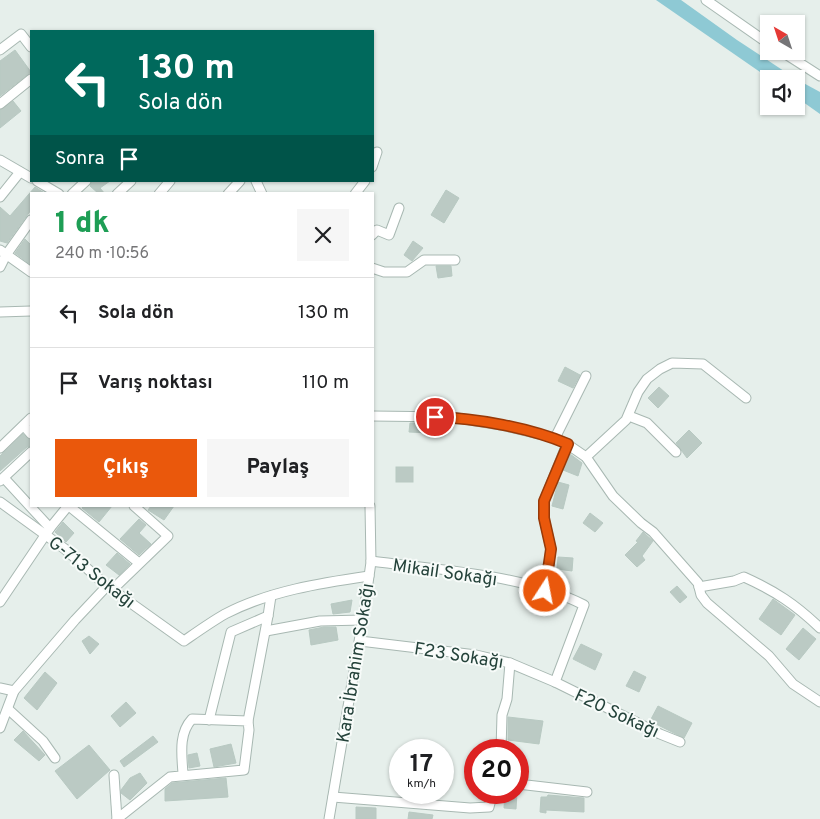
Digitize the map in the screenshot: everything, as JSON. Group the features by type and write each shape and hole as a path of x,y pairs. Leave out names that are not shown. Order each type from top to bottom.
{"street":[{"path":"706,0 760,38"},
{"path":"0,50 22,34 30,46"},
{"path":"795,60 820,76"},
{"path":"0,104 30,80"},
{"path":"374,161 377,152"},
{"path":"0,160 30,177"},
{"path":"0,196 20,172"},
{"path":"38,182 54,192"},
{"path":"74,192 85,182"},
{"path":"120,192 130,182"},
{"path":"161,192 169,182"},
{"path":"230,192 239,182"},
{"path":"357,192 364,182"},
{"path":"374,233 377,230 388,235 399,208"},
{"path":"0,267 3,252 30,223"},
{"path":"3,252 30,271"},
{"path":"374,269 384,272 407,272 424,260 455,260"},
{"path":"0,312 30,311"},
{"path":"586,457 629,416 638,392 647,379 660,369 679,362 708,367 746,398"},
{"path":"555,438 586,376"},
{"path":"374,416 450,417 501,425 555,438 568,444 586,457 613,496 641,523 654,532 699,587 701,595 707,603 769,656 793,684 820,702"},
{"path":"629,416 647,423 676,452"},
{"path":"0,448 30,419"},
{"path":"24,426 30,433"},
{"path":"545,591 551,549 544,518 544,501 568,444"},
{"path":"30,453 2,480 48,531"},
{"name":"G-713 Sokağı","path":"0,502 48,531 110,588 184,641 226,614 271,596"},
{"path":"0,602 48,531 68,507"},
{"path":"70,507 139,564"},
{"path":"0,728 14,691 75,620 168,536 135,507"},
{"name":"Kara İbrahim Sokağı","path":"328,819 360,641 369,576 371,561 370,507"},
{"name":"Mikail Sokağı","path":"371,561 498,578 569,598 584,605 555,682"},
{"path":"117,819 170,777 183,774 244,770 249,730 248,721 271,596 313,584 369,576"},
{"path":"699,587 734,581 744,577 780,595 799,608 820,628"},
{"path":"208,720 231,632 268,616"},
{"path":"266,631 320,621 363,620"},
{"name":"F23 Sokağı","path":"360,641 476,654 510,663 555,682"},
{"path":"501,739 502,715 508,699 510,663"},
{"name":"F20 Sokağı","path":"555,682 680,742"},
{"path":"0,688 14,691"},
{"path":"8,709 43,741 55,758"},
{"path":"183,774 182,740 187,725 192,719 248,721"},
{"path":"114,775 117,819"},
{"path":"529,785 587,792"},
{"path":"333,797 470,808 489,806 490,804"}],"water":[{"path":"656,0 681,0 760,55 760,60 767,60 782,70 760,70 760,72"},
{"path":"805,84 820,92 820,114 805,103"}],"building":[{"path":"15,50 30,73 0,96 0,61"},
{"path":"13,101 21,111 0,128 0,110"},
{"path":"92,182 109,182 100,188 103,192 97,192 90,186"},
{"path":"35,187 43,192 31,192"},
{"path":"446,190 459,198 444,223 431,215"},
{"path":"30,193 30,211 7,243 0,241 0,207 10,216"},
{"path":"25,239 30,244 30,264 15,253"},
{"path":"413,241 423,248 412,261 404,255"},
{"path":"436,266 451,266 452,276 438,278"},
{"path":"565,367 580,375 573,388 558,381"},
{"path":"659,387 669,396 658,408 648,398"},
{"path":"410,423 430,423 430,433 409,432"},
{"path":"689,430 702,443 687,458 676,443"},
{"path":"23,434 30,439 30,446 0,471 0,456"},
{"path":"570,454 582,463 578,476 563,470"},
{"path":"396,467 413,467 413,482 396,482"},
{"path":"558,482 569,485 563,509 552,506"},
{"path":"83,507 111,507 99,522"},
{"path":"150,507 173,507 164,520 148,510"},
{"path":"590,513 603,523 595,532 583,523"},
{"path":"139,519 146,525 139,533 151,544 139,555 120,539"},
{"path":"63,522 74,533 66,542 55,532"},
{"path":"643,532 653,541 642,556 645,560 637,567 625,555 638,542 636,541"},
{"path":"117,553 130,564 119,575 106,565"},
{"path":"558,557 573,558 572,571 557,569"},
{"path":"677,586 687,597 680,603 670,592"},
{"path":"773,599 795,615 781,635 759,619"},
{"path":"352,600 350,612 333,614 331,604"},
{"path":"336,627 338,640 311,645 309,630"},
{"path":"803,628 816,639 799,660 786,649"},
{"path":"89,636 99,644 90,654 82,641"},
{"path":"581,644 602,654 595,670 573,659"},
{"path":"634,671 646,677 639,692 626,686"},
{"path":"45,672 57,683 37,710 24,698"},
{"path":"126,702 136,713 120,727 111,716"},
{"path":"658,706 692,723 684,738 650,721"},
{"path":"508,717 543,721 539,744 529,743 529,739 508,739"},
{"path":"23,731 45,755 39,761 14,740"},
{"path":"153,736 158,742 124,767 120,761"},
{"path":"231,744 236,763 214,767 210,749"},
{"path":"89,745 110,770 77,799 55,771"},
{"path":"197,753 200,766 189,768 188,755"},
{"path":"140,773 147,783 130,800 121,793 121,790 130,778"},
{"path":"226,778 228,797 165,801 165,789 172,783"},
{"path":"548,795 584,798 584,812 546,810 546,813 540,812 541,797 547,797"},
{"path":"504,804 516,804 516,809 504,808"},
{"path":"356,807 376,808 376,819 356,819"},
{"path":"409,812 433,815 432,819 408,819"}],"route":[{"path":"435,417 450,417 501,425 555,438 568,444 545,494 544,518 551,549 545,591"}]}
